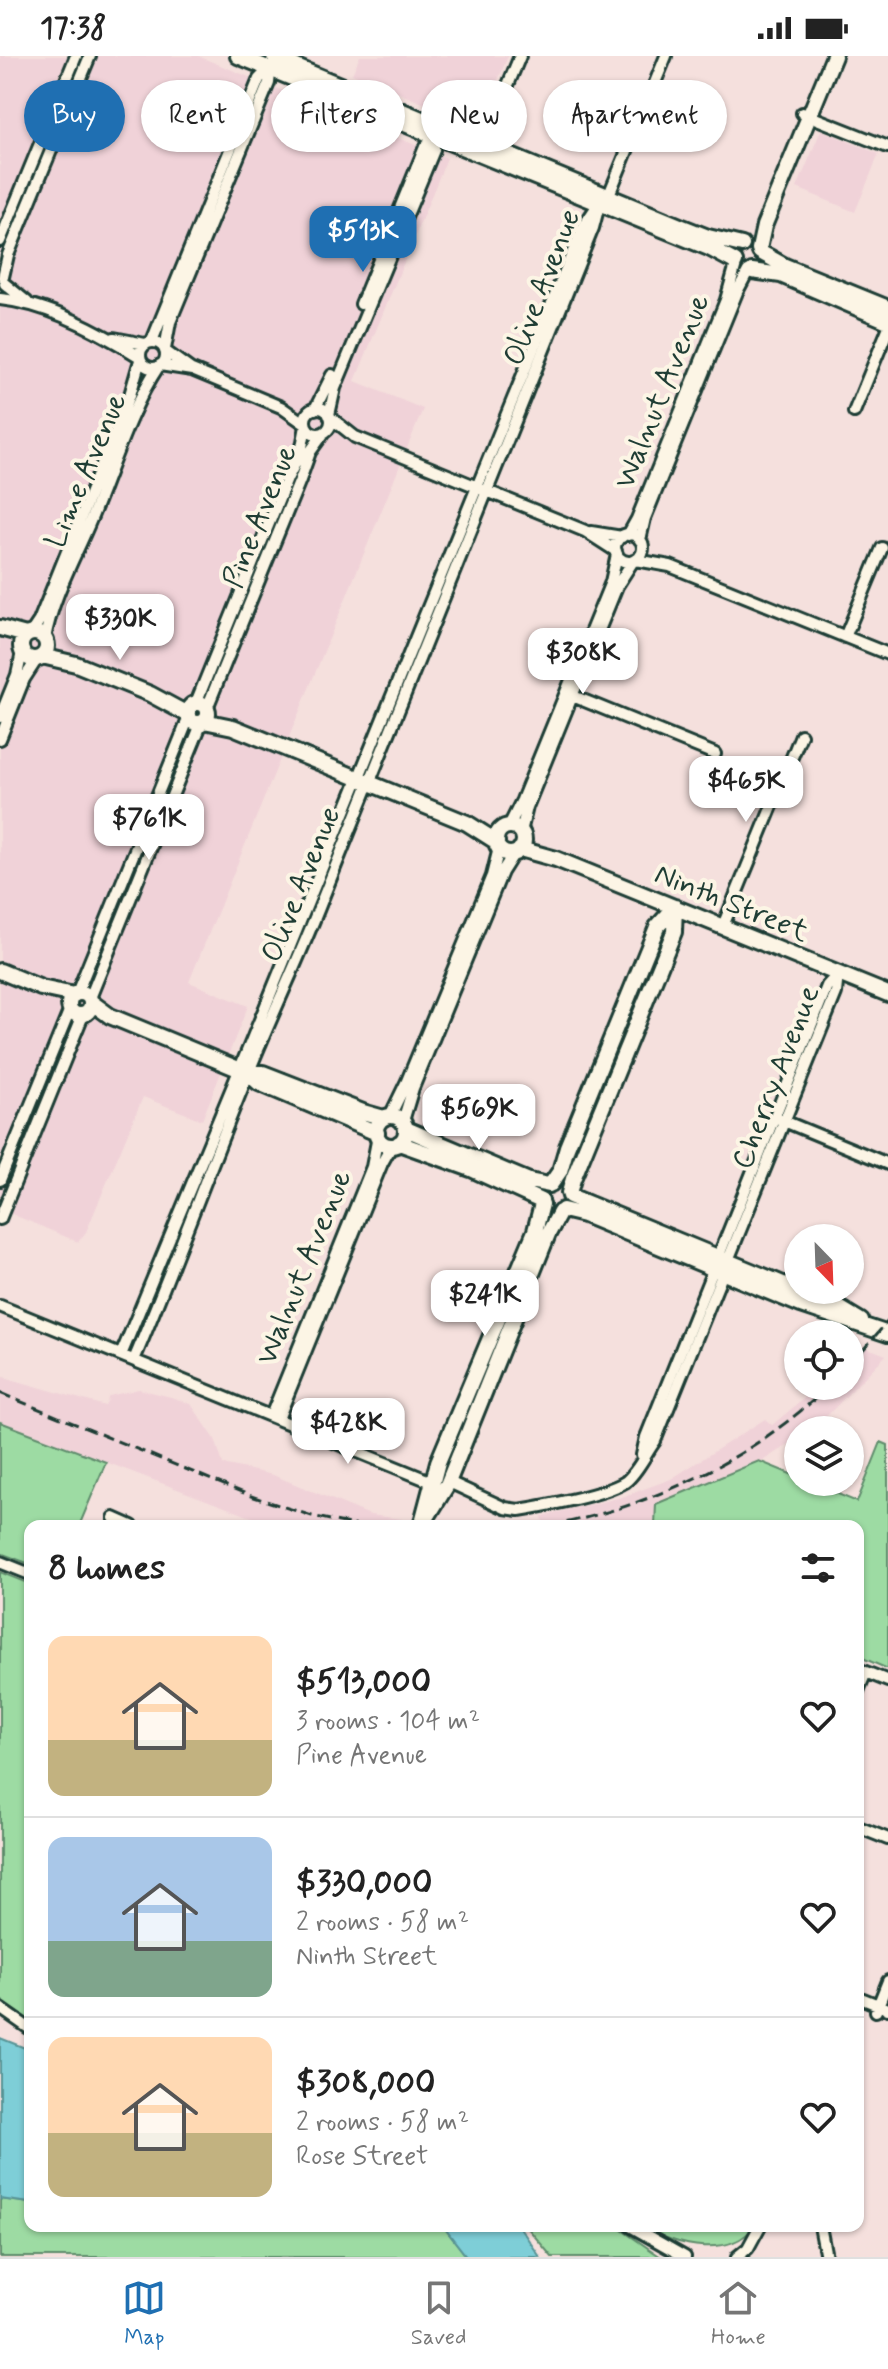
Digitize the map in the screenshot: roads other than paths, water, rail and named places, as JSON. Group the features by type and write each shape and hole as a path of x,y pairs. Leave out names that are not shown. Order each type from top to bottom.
{"street":[{"path":"0,241 76,56"},
{"path":"90,56 8,255 0,299 31,305 108,336 159,343 192,370 281,407 311,433 355,437 585,531 616,552 622,560 670,566 888,654"},
{"path":"238,56 273,60 421,124"},
{"path":"510,80 520,56"},
{"name":"Olive Avenue","path":"121,1355 243,1071 321,902 362,780 482,489 583,227 604,201 666,56"},
{"path":"752,248 764,226 825,56"},
{"path":"806,115 834,56"},
{"path":"140,358 259,79 273,60"},
{"path":"159,366 165,359 170,322 269,83 273,60"},
{"path":"806,115 888,147"},
{"name":"Pine Avenue","path":"314,409 328,387 423,152"},
{"name":"Pine Avenue","path":"330,417 335,388 433,152"},
{"path":"488,152 709,248 743,267 791,279 888,321"},
{"path":"604,201 708,237 752,248 785,266 888,308"},
{"path":"743,267 761,261 752,248"},
{"path":"743,267 736,250 752,248"},
{"name":"Walnut Avenue","path":"625,536 743,267"},
{"name":"Walnut Avenue","path":"642,543 645,518 737,292 743,267"},
{"path":"3,278 31,305"},
{"path":"854,412 888,329"},
{"path":"108,336 149,367 192,370"},
{"name":"Lime Avenue","path":"0,717 17,675 25,642 39,621 125,409 140,358"},
{"name":"Lime Avenue","path":"0,739 24,679 43,650 49,619 69,570 142,397 159,366"},
{"path":"281,407 323,409 355,437"},
{"path":"305,425 306,415 314,409"},
{"path":"324,433 330,426 330,417"},
{"name":"Pine Avenue","path":"0,1180 64,1023 79,1007 169,801 239,596 301,452 305,425"},
{"name":"Pine Avenue","path":"0,1219 157,797 252,601 307,457 324,433"},
{"path":"585,531 625,536 642,543 670,566"},
{"path":"396,1121 413,1088 502,872 511,840 527,807 611,582 617,543 625,536"},
{"path":"569,694 617,586 642,554 642,543"},
{"path":"845,637 882,548"},
{"path":"239,596 252,601"},
{"path":"0,628 25,642"},
{"path":"0,635 25,642 39,633 43,650 28,658 25,642"},
{"name":"Ninth Street","path":"43,650 888,994"},
{"path":"569,694 715,754"},
{"path":"723,926 801,735"},
{"path":"157,797 169,801"},
{"path":"424,1520 442,1484 516,1294 535,1231 542,1192 562,1167 587,1097 657,927 675,907"},
{"path":"516,1294 548,1234 569,1204 603,1104 674,932 675,907"},
{"path":"0,971 79,1007 110,1016 243,1071 259,1083 377,1134 384,1143 396,1144 471,1169 542,1202 548,1210 584,1215 720,1265"},
{"name":"Cherry Avenue","path":"0,1306 274,1418 511,1510 620,1484 634,1473 655,1441 774,1117 827,986 838,974"},
{"name":"Cherry Avenue","path":"720,1265 786,1122 836,993 838,974"},
{"path":"628,998 644,1004"},
{"path":"243,1071 263,1073 363,1112 396,1121 529,1181 564,1186 570,1194 833,1317 888,1334"},
{"name":"Olive Avenue","path":"134,1360 207,1182 243,1071"},
{"path":"587,1097 603,1104"},
{"path":"774,1117 888,1164"},
{"path":"377,1134 378,1124 396,1121"},
{"path":"396,1121 404,1137 396,1144"},
{"name":"Walnut Avenue","path":"274,1418 372,1167 377,1134"},
{"name":"Walnut Avenue","path":"274,1418 382,1163 396,1144"},
{"path":"114,1518 118,1520"},
{"path":"0,1562 24,1572"},
{"path":"864,1671 888,1681"},
{"path":"864,1829 888,1839"},
{"path":"888,1981 881,2009 888,2016"},
{"path":"0,2008 24,2025"},
{"path":"641,2232 685,2257"},
{"path":"737,2257 748,2248 757,2232"},
{"path":"821,2232 826,2257"}],"water":[{"path":"0,2038 24,2048 24,2202 0,2199"},
{"path":"448,2232 523,2232 540,2257 467,2257"}],"railway":[{"path":"864,1349 888,1321"},
{"path":"0,1393 251,1496 330,1520"},
{"path":"575,1520 626,1506 699,1476 767,1436 813,1400"}]}
